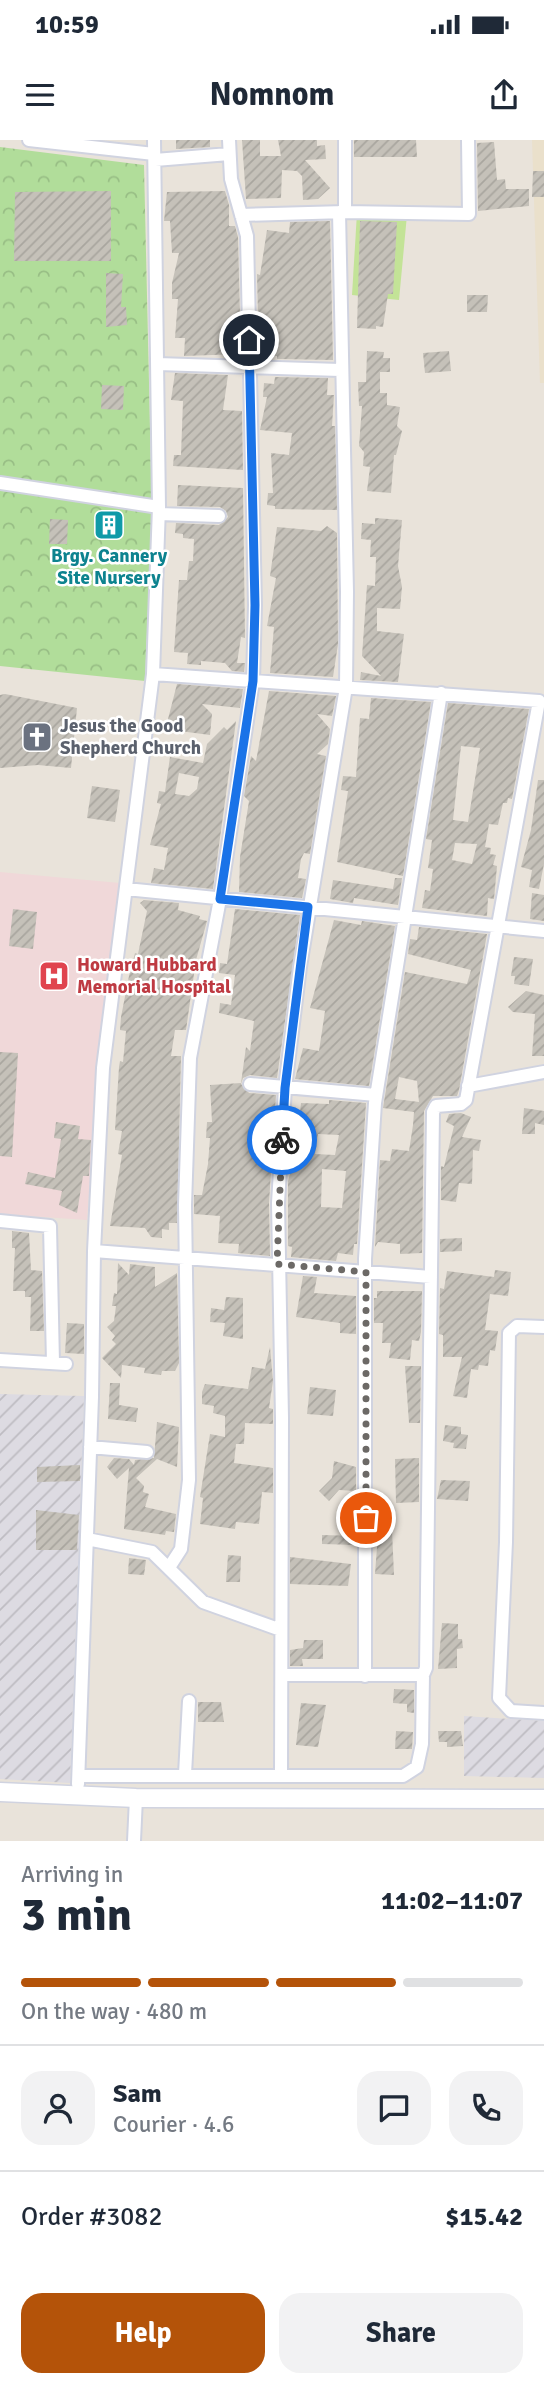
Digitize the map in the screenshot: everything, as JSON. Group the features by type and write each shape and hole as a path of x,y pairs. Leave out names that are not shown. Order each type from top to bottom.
{"street":[{"path":"29,140 154,151 229,154"},
{"path":"170,1566 181,1549 188,1480 188,1259 185,1205 190,1058 220,899 253,681 255,605 247,236 231,180 229,140"},
{"path":"281,1775 282,1418 277,1264 278,1203 285,1088 308,907 346,687 346,531 340,370 345,140"},
{"path":"241,215 342,212 469,214 468,140"},
{"path":"78,1796 94,1251 103,1069 153,674 159,510 154,151"},
{"path":"158,364 340,370"},
{"path":"0,483 159,510 219,516"},
{"path":"79,1776 403,1776 417,1767 422,1744 423,1675 426,1668 433,1112 439,1105 463,1103 468,1086 541,701 153,674"},
{"path":"365,1676 366,1272 376,1095 441,693"},
{"path":"126,888 499,924 544,931"},
{"path":"468,1086 544,1072"},
{"path":"250,1084 376,1095"},
{"path":"0,1221 50,1226 60,1364 0,1360"},
{"path":"94,1251 431,1277"},
{"path":"544,1327 517,1326 509,1333 506,1542 499,1698 512,1711 544,1713"},
{"path":"90,1447 147,1452"},
{"path":"87,1539 152,1552 170,1566 187,1589 203,1602 281,1630"},
{"path":"283,1675 423,1675"},
{"path":"185,1774 189,1701"},
{"path":"0,1792 135,1798 544,1799"},
{"path":"135,1798 135,1841"}],"shaded area":[{"path":"532,140 544,140 544,383 540,383"},
{"name":"Howard Hubbard Memorial Hospital","path":"0,872 120,883 98,1068 87,1220 0,1214"},
{"path":"0,1394 84,1396 70,1783 0,1779"},
{"path":"464,1716 544,1721 544,1778 464,1776"}],"green space":[{"path":"0,147 144,165 152,513 145,681 0,666"},
{"path":"357,213 407,215 399,300 352,295"}],"building":[{"path":"176,140 210,140 210,147 176,149"},
{"path":"242,140 260,140 260,156 281,156 278,140 317,140 317,146 325,145 326,159 305,160 330,188 318,199 303,200 302,176 297,171 282,170 281,198 246,199"},
{"path":"354,140 416,140 417,157 354,157"},
{"path":"494,142 497,180 505,179 506,189 529,189 529,206 478,211 477,143"},
{"path":"533,171 544,171 544,197 532,197"},
{"path":"111,191 111,261 14,261 15,192"},
{"path":"225,191 229,205 229,226 235,226 238,237 241,354 184,356 185,338 175,338 178,299 172,299 172,283 179,253 172,253 170,221 164,221 167,192"},
{"path":"330,221 333,360 277,359 277,356 273,356 275,338 269,333 270,319 258,318 257,274 260,275 267,230 289,233 290,222"},
{"path":"360,221 397,222 393,294 388,294 383,327 376,326 376,329 357,328"},
{"path":"106,273 123,274 121,307 126,307 127,325 106,327"},
{"path":"467,295 488,295 487,312 467,312"},
{"path":"367,351 384,352 383,358 390,358 390,372 380,372 380,393 387,393 387,405 400,407 397,426 402,431 394,455 391,493 367,491 370,467 363,466 364,452 359,446 362,406 359,406 358,382 366,382"},
{"path":"449,351 451,371 425,373 423,353"},
{"path":"175,373 228,375 223,410 242,411 243,470 173,466 174,455 181,455 183,401 171,400"},
{"path":"275,377 328,378 327,395 334,395 332,426 335,426 337,510 275,509 275,506 267,505 268,493 273,493 271,453 289,455 292,433 260,430 267,397 263,397 264,383 274,384"},
{"path":"102,385 124,386 123,410 101,409"},
{"path":"178,485 243,488 245,638 241,637 237,663 245,663 244,672 232,671 225,663 201,661 201,665 187,664 188,653 174,652 179,580 187,580 189,561 193,561 194,539 183,538 183,534 175,533 176,523 219,525 228,517 226,511 220,507 177,506"},
{"path":"375,518 402,520 398,566 402,587 400,609 377,608 377,631 404,634 398,682 360,680 361,672 381,676 362,656 367,585 375,586 376,557 370,557 371,540 361,539 362,523 375,524"},
{"path":"50,519 68,520 67,544 49,544"},
{"path":"327,526 337,533 338,644 333,677 270,673 274,627 267,626 276,578 270,576 277,527 321,531"},
{"path":"177,684 243,689 240,708 202,704 212,714 210,735 172,730 168,719"},
{"path":"269,691 336,696 332,716 317,714 330,729 328,744 317,754 326,756 310,854 304,853 301,859 298,878 306,879 302,898 239,892 240,857 249,801 244,796 251,756 256,761"},
{"name":"Jesus the Good Shepherd Church","path":"0,695 77,708 71,768 38,765 0,768"},
{"path":"371,698 431,702 403,876 337,862 348,791 341,790 343,776 356,777 360,718 369,719"},
{"path":"448,703 529,709 512,799 508,798 507,803 503,803 498,825 489,824 485,847 491,848 490,854 496,855 493,865 497,866 494,899 488,898 487,916 422,908 425,890 430,891 433,869 428,868 432,840 426,839","holes":["461,746 480,748 468,822 453,820","455,843 477,844 472,864 452,860"]},
{"path":"236,721 213,889 151,883 154,868 164,870 168,848 150,845 161,804 157,803 159,791 165,792 170,757 203,763 207,744 224,727 227,730","holes":["179,773 199,777 197,789 189,796 175,794"]},
{"path":"538,780 544,780 544,864 539,889 529,887 532,870 521,867 531,830"},
{"path":"92,786 120,790 115,822 87,818"},
{"path":"395,878 402,878 398,905 354,898 353,903 330,899 333,880 393,889"},
{"path":"532,893 544,895 544,921 530,919"},
{"path":"144,900 179,903 178,910 200,916 199,919 207,921 196,960 186,1030 175,1030 171,1056 181,1056 177,1223 169,1223 169,1230 162,1229 162,1238 151,1237 145,1228 110,1226 122,1155 118,1154 122,1131 115,1130 119,1067 120,1061 123,1062 126,1031 120,1030 121,1017 147,911 140,903"},
{"path":"13,909 37,912 33,949 9,946"},
{"path":"235,909 300,915 277,1078 250,1075 243,1078 241,1084 249,1093 276,1095 269,1203 270,1256 238,1253 239,1244 218,1243 220,1216 194,1214 194,1195 202,1195 208,1164 210,1138 206,1138 207,1122 212,1122 210,1085 241,1083 246,1047 250,1051 254,1021 219,1013 220,1003 231,1005 235,975 219,973 220,963 227,964"},
{"path":"334,920 361,925 362,921 395,926 369,1086 295,1079 303,1048 319,1051 325,1011 310,1008"},
{"path":"419,927 487,934 457,1096 433,1096 424,1111 422,1253 400,1254 400,1244 378,1242 375,1247 380,1160 390,1161 392,1149 409,1151 413,1125 414,1112 383,1108 405,972 467,984 471,970 408,954 410,939 417,940","holes":["399,1077 417,1081 419,1102 395,1099"]},
{"path":"514,957 533,959 529,986 514,984 515,976 511,976"},
{"path":"526,991 544,995 544,1056 532,1056 535,1014 513,1012 508,1007"},
{"path":"0,1052 18,1053 12,1157 0,1156"},
{"path":"329,1100 366,1103 357,1244 354,1244 353,1255 338,1253 336,1261 291,1257 292,1247 288,1246 288,1181 293,1163 301,1166 306,1130 298,1130 301,1103 329,1104","holes":["318,1134 339,1135 335,1155 315,1154","322,1169 346,1171 342,1208 321,1207"]},
{"path":"524,1108 544,1111 544,1125 535,1123 535,1134 522,1134"},
{"path":"461,1113 471,1117 462,1137 481,1140 479,1151 473,1150 472,1184 459,1183 456,1202 441,1200 441,1166 444,1167 454,1126 446,1122 449,1114"},
{"path":"56,1122 80,1126 78,1139 91,1140 89,1176 83,1176 77,1213 59,1205 62,1191 25,1184 28,1172 55,1178 61,1139 54,1138"},
{"path":"12,1231 29,1233 31,1270 42,1271 44,1331 30,1331 31,1297 25,1297 25,1291 13,1291 15,1248 12,1248"},
{"path":"462,1238 462,1251 440,1252 440,1239"},
{"path":"118,1263 129,1275 130,1264 155,1267 155,1287 177,1273 179,1363 175,1371 162,1371 161,1375 144,1373 145,1368 122,1365 121,1378 102,1358 116,1344 112,1340 115,1336 107,1327 114,1321 116,1306 112,1306 114,1293 117,1294"},
{"path":"495,1270 511,1272 508,1296 490,1294 485,1330 498,1331 495,1351 490,1350 488,1366 479,1365 478,1370 471,1369 467,1398 453,1396 462,1357 443,1357 443,1335 439,1334 440,1288 444,1289 447,1271 494,1277"},
{"path":"303,1276 317,1277 314,1293 356,1296 356,1334 340,1333 340,1323 296,1317"},
{"path":"377,1291 422,1291 421,1332 419,1341 412,1340 410,1360 389,1358 391,1343 382,1343 383,1323 374,1323 374,1298 377,1298"},
{"path":"226,1297 243,1298 243,1339 223,1336 225,1323 210,1322 211,1308 224,1310"},
{"path":"67,1323 84,1324 84,1354 65,1353"},
{"path":"270,1347 273,1381 269,1408 273,1409 273,1424 245,1423 244,1444 236,1444 234,1463 273,1468 273,1493 262,1492 259,1524 236,1522 235,1529 200,1524 203,1498 200,1497 210,1434 225,1437 225,1416 213,1413 214,1406 202,1404 205,1384 248,1389 252,1367 265,1369"},
{"path":"405,1366 421,1366 420,1423 409,1423"},
{"path":"110,1383 120,1383 119,1405 138,1408 136,1422 108,1419"},
{"path":"310,1387 336,1390 333,1416 307,1414"},
{"path":"157,1422 179,1427 177,1467 157,1459 136,1478 144,1486 143,1492 149,1494 145,1507 176,1514 174,1532 166,1531 165,1535 124,1529 129,1468 117,1479 107,1467 114,1458 129,1459 134,1465 135,1460 154,1458"},
{"path":"445,1425 461,1427 461,1434 468,1435 466,1449 453,1448 454,1443 443,1441"},
{"path":"419,1458 419,1502 396,1503 395,1459"},
{"path":"334,1461 356,1467 356,1491 339,1490 329,1501 319,1491 332,1478"},
{"path":"80,1465 80,1481 37,1482 37,1467"},
{"path":"441,1480 470,1481 468,1501 437,1499"},
{"path":"380,1507 391,1507 394,1575 375,1574"},
{"path":"36,1510 79,1515 77,1550 36,1550"},
{"path":"322,1535 356,1536 356,1545 322,1544"},
{"path":"228,1555 241,1556 240,1582 226,1582"},
{"path":"290,1557 351,1564 348,1586 290,1584"},
{"path":"129,1558 146,1560 144,1575 128,1574"},
{"path":"442,1623 458,1624 458,1639 462,1639 463,1648 457,1649 457,1668 438,1669"},
{"path":"304,1640 323,1640 323,1659 302,1659 303,1666 290,1666 290,1650 303,1648"},
{"path":"394,1689 414,1690 414,1713 407,1712 407,1704 393,1703"},
{"path":"198,1702 221,1702 224,1722 198,1722"},
{"path":"301,1703 326,1705 318,1747 296,1745"},
{"path":"396,1731 413,1732 412,1749 395,1749"},
{"path":"438,1731 461,1731 463,1746 447,1747 447,1742 439,1742"}],"way so far":[{"path":"282,1140 277,1264 366,1272 366,1518"}],"place":[{"name":"Brgy. Cannery Site Nursery","path":"109,525"},
{"name":"Jesus the Good Shepherd Church","path":"37,737"},
{"name":"Howard Hubbard Memorial Hospital","path":"54,976"}],"route":[{"path":"249,340 255,605 253,681 220,899 308,907 285,1088 282,1140"}]}
